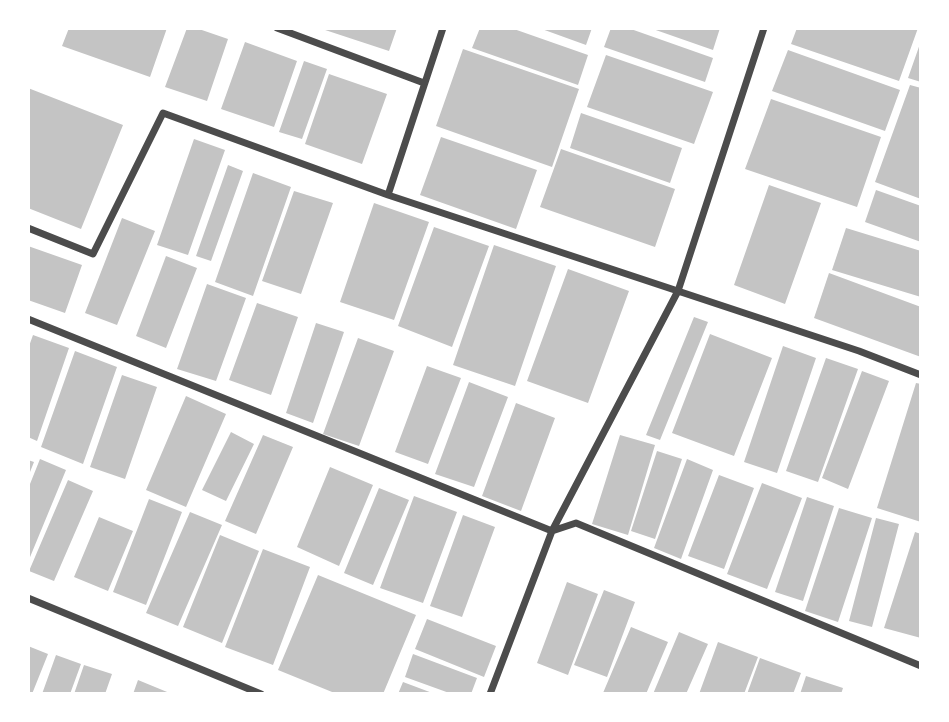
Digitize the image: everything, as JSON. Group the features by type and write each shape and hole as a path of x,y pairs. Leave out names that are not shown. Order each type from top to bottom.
{"street":[{"path":"277,28 424,83"},
{"path":"388,195 443,28"},
{"path":"490,694 552,531 678,291 764,28"},
{"path":"28,228 93,254 163,113 388,195 859,351 921,375"},
{"path":"28,319 552,531 576,523 921,666"},
{"path":"28,598 261,694"}],"building":[{"path":"69,28 167,28 150,77 62,46"},
{"path":"187,28 196,28 228,39 207,101 165,87"},
{"path":"319,28 397,28 389,51"},
{"path":"480,28 511,28 588,55 578,85 472,48"},
{"path":"539,28 592,28 586,45"},
{"path":"611,28 628,28 713,58 705,82 604,47"},
{"path":"650,28 720,28 713,50"},
{"path":"797,28 918,28 899,81 791,44"},
{"path":"921,41 921,82 908,78"},
{"path":"245,42 297,61 274,127 221,109"},
{"path":"463,49 579,89 552,167 436,126"},
{"path":"788,50 900,90 885,131 772,91"},
{"path":"606,55 713,92 694,144 587,107"},
{"path":"304,61 327,69 302,139 279,132"},
{"path":"329,74 387,94 362,164 305,144"},
{"path":"910,85 921,88 921,199 875,182"},
{"path":"28,88 123,125 81,229 28,208"},
{"path":"771,99 881,137 857,207 745,169"},
{"path":"581,113 682,148 670,183 570,148"},
{"path":"441,137 537,170 516,229 420,195"},
{"path":"194,139 225,150 188,255 157,245"},
{"path":"561,149 675,189 655,247 540,207"},
{"path":"228,165 243,171 211,261 196,256"},
{"path":"253,173 291,187 253,296 215,282"},
{"path":"769,185 821,203 785,304 734,285"},
{"path":"876,190 921,206 921,242 865,222"},
{"path":"294,191 333,203 301,294 262,281"},
{"path":"374,203 429,222 394,320 340,302"},
{"path":"122,218 155,231 117,325 85,313"},
{"path":"434,227 489,246 452,347 398,326"},
{"path":"846,228 921,251 921,297 832,270"},
{"path":"494,245 556,266 515,386 453,365"},
{"path":"28,246 82,265 65,313 28,300"},
{"path":"166,256 197,268 166,348 136,336"},
{"path":"568,269 629,291 588,403 527,381"},
{"path":"829,273 921,307 921,357 814,318"},
{"path":"207,284 246,298 216,381 177,369"},
{"path":"257,303 298,317 271,395 229,380"},
{"path":"694,317 708,322 660,440 646,435"},
{"path":"316,323 344,332 313,423 286,413"},
{"path":"710,334 772,358 734,456 672,433"},
{"path":"33,335 69,348 37,441 28,437 28,349"},
{"path":"358,338 394,351 359,446 323,434"},
{"path":"783,346 816,358 777,473 744,462"},
{"path":"75,351 117,367 83,464 41,447"},
{"path":"826,358 858,369 818,482 786,471"},
{"path":"427,366 461,378 428,464 395,452"},
{"path":"862,371 889,381 848,489 822,478"},
{"path":"122,375 157,387 125,479 90,467"},
{"path":"469,382 508,397 474,487 435,474"},
{"path":"916,383 921,384 921,522 877,508"},
{"path":"186,396 226,414 186,507 146,490"},
{"path":"516,403 555,418 521,511 482,496"},
{"path":"231,432 254,444 226,501 202,490"},
{"path":"263,435 293,447 256,534 225,521"},
{"path":"620,435 655,445 628,535 592,524"},
{"path":"657,451 682,459 655,539 631,531"},
{"path":"40,459 66,470 28,562 28,489"},
{"path":"687,459 713,470 681,559 654,548"},
{"path":"28,460 34,462 28,477"},
{"path":"330,467 373,485 339,566 297,547"},
{"path":"719,475 754,488 724,569 688,556"},
{"path":"68,480 93,491 54,581 29,571"},
{"path":"762,483 802,498 767,589 727,574"},
{"path":"379,488 409,500 373,585 344,573"},
{"path":"414,496 457,512 423,603 380,588"},
{"path":"807,497 834,506 803,601 775,592"},
{"path":"149,499 182,512 146,605 113,592"},
{"path":"839,508 872,518 838,622 805,611"},
{"path":"190,512 222,525 178,626 146,613"},
{"path":"463,515 495,527 462,617 430,606"},
{"path":"99,517 133,531 108,591 74,577"},
{"path":"876,518 899,524 872,627 849,621"},
{"path":"915,532 921,534 921,638 884,628"},
{"path":"220,535 259,551 222,643 183,627"},
{"path":"263,549 310,567 273,665 225,647"},
{"path":"318,575 416,615 383,694 337,694 278,670"},
{"path":"567,582 598,594 568,675 537,663"},
{"path":"604,590 635,602 607,677 574,665"},
{"path":"427,619 496,646 484,677 415,649"},
{"path":"631,627 668,642 646,694 603,693"},
{"path":"679,632 708,644 686,694 653,694"},
{"path":"718,642 758,657 744,694 699,694"},
{"path":"28,646 48,654 32,694 28,694"},
{"path":"413,654 477,678 471,694 452,694 405,677"},
{"path":"56,655 81,664 70,694 42,694"},
{"path":"760,658 801,673 793,694 747,694"},
{"path":"84,665 112,674 105,694 74,694"},
{"path":"806,676 843,688 841,694 800,694"},
{"path":"138,680 172,694 133,694"},
{"path":"403,682 435,694 398,694"}]}
